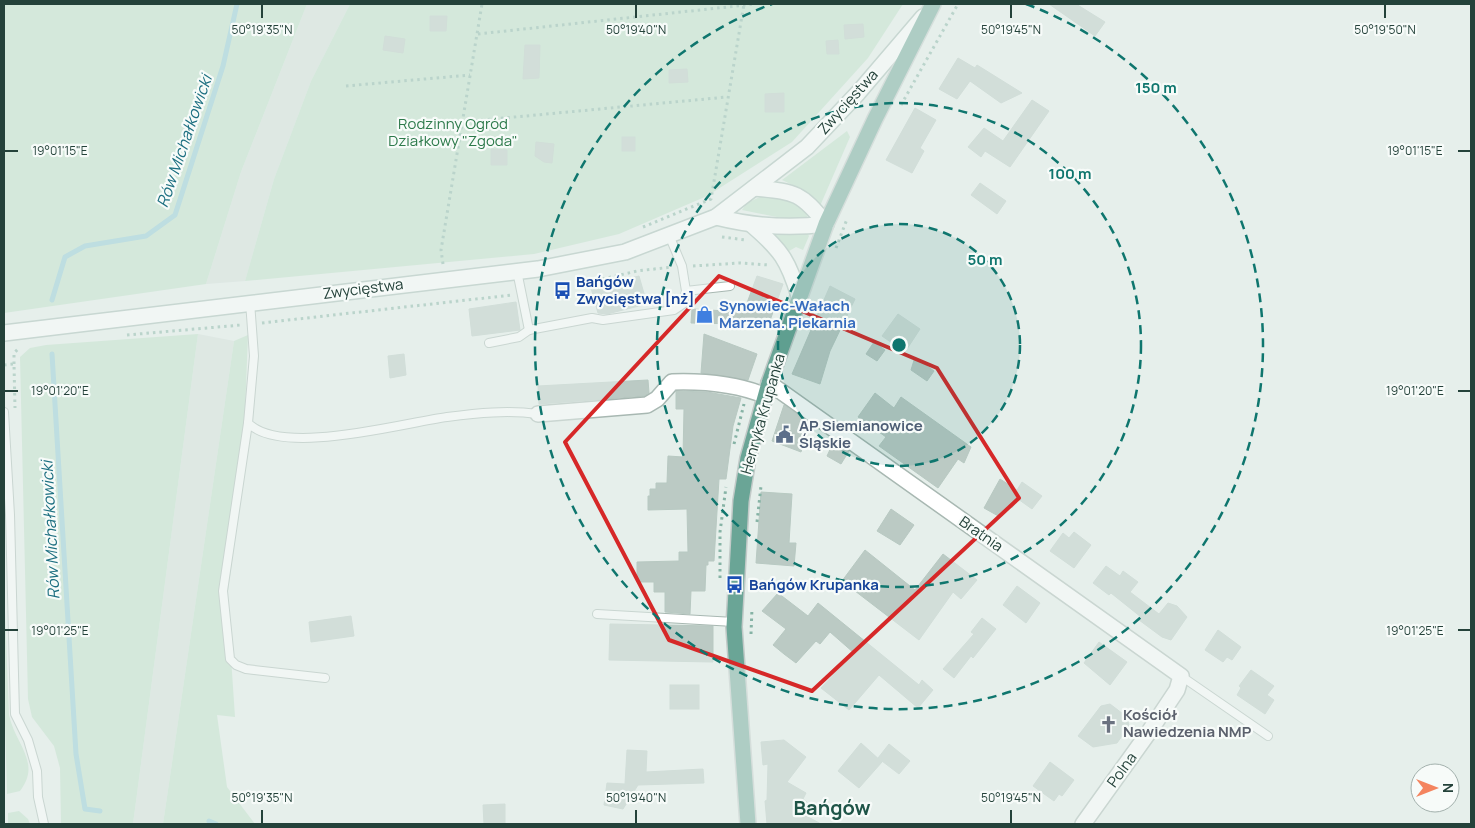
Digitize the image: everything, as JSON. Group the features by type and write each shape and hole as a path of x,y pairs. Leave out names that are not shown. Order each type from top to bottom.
{"main road":[{"name":"Zwycięstwa","path":"4,333 517,271 584,262 617,254 716,217 807,147 858,93 933,5"},
{"name":"Henryka Krupanka","path":"748,824 734,622 741,501 748,458 799,296 826,224 875,119 933,5"},
{"path":"754,188 797,194 809,202 826,224"},
{"path":"716,217 752,225 796,227 826,224"},
{"path":"752,225 771,241 786,260 799,296"},
{"name":"Bratnia","path":"538,414 646,405 657,399 672,382 703,383 768,390 1179,683"},
{"name":"Polna","path":"1083,824 1149,732 1179,683"}],"lane":[{"path":"489,343 519,338 529,330 592,318 603,320 674,310 684,304 686,291 682,266 669,235"},
{"path":"517,271 529,330"},
{"path":"686,291 730,286"},
{"path":"250,302 254,356 248,423 223,591 230,659 236,665 246,669 325,678"},
{"path":"4,412 16,714 28,740 37,771 38,797 44,824"},
{"path":"248,423 254,429 268,434 312,438 353,434 448,417 497,412 538,414"},
{"path":"597,614 734,622"},
{"path":"1179,683 1268,736"}],"path":[{"path":"451,264 442,265 441,250 482,4"},
{"path":"638,229 711,199 744,4"},
{"path":"477,34 755,4"},
{"path":"899,110 958,4"},
{"path":"346,86 470,75"},
{"path":"462,122 727,97"},
{"path":"835,250 848,216"},
{"path":"756,529 761,480"}],"highlighted area":[{"path":"719,276 937,368 1019,498 812,691 669,640 565,442"}],"shaded area":[{"path":"307,4 350,4 311,81 274,179 245,281 206,284 241,172"},
{"path":"198,334 234,341 163,824 133,824"}],"green space":[{"path":"4,4 307,4 241,172 206,284 4,313"},
{"name":"Rodzinny Ogród Działkowy \"Zgoda\"","path":"350,4 903,4 868,58 792,142 707,196 619,234 534,254 245,281 274,179 311,81"},
{"path":"847,131 850,137 820,206 799,188 782,180"},
{"path":"766,194 797,204 806,213 808,219 791,220 742,210 747,203"},
{"path":"773,233 807,233 809,236 803,250 796,247 789,251"},
{"path":"198,334 133,824 61,824 60,768 54,746 32,717 28,699 20,357 30,348 46,345"},
{"path":"248,335 242,490 227,598 235,717 217,715 227,787 255,824 163,824 234,341"},
{"path":"4,584 9,715 28,762 26,781 20,791 7,794 4,688"},
{"path":"19,811 28,819 30,824 8,824 8,813"}],"building":[{"path":"1049,4 1076,4 1105,22 1095,36"},
{"path":"430,16 447,16 446,31 430,31"},
{"path":"863,24 864,37 845,39 844,25"},
{"path":"385,36 405,39 403,53 383,50"},
{"path":"838,40 839,54 827,54 826,41"},
{"path":"525,45 540,45 539,78 523,79"},
{"path":"958,58 975,68 977,65 1022,93 1001,103 970,81 957,99 939,89"},
{"path":"687,69 688,82 669,83 669,70"},
{"path":"784,93 784,112 765,112 765,94"},
{"path":"1032,100 1049,111 1010,167 985,151 981,157 968,147 984,128 1003,141"},
{"path":"915,108 936,120 920,148 924,151 912,173 886,160"},
{"path":"622,137 635,137 635,151 622,151"},
{"path":"536,142 554,144 552,163 544,162 535,156"},
{"path":"491,149 507,150 507,165 491,165"},
{"path":"980,183 1006,201 997,214 971,195"},
{"path":"639,276 647,304 607,314 598,313 591,288"},
{"path":"757,276 783,284 767,329 741,319"},
{"path":"830,286 855,299 830,351 820,384 792,374"},
{"path":"516,302 520,330 472,336 469,309"},
{"path":"692,309 743,312 740,324 691,323"},
{"path":"898,314 920,329 905,352 882,336"},
{"path":"704,334 757,354 748,380 701,373"},
{"path":"874,342 885,350 877,361 866,354"},
{"path":"404,354 406,375 390,378 388,356"},
{"path":"915,357 934,371 927,381 911,370"},
{"path":"648,380 649,393 644,396 539,404 538,386"},
{"path":"676,391 707,392 741,398 733,426 726,479 719,479 714,561 708,561 708,565 706,565 705,591 691,591 690,614 665,612 665,592 654,592 654,582 637,582 637,562 679,561 679,552 688,552 687,509 648,510 650,489 656,489 656,483 667,483 668,456 683,457 684,409 676,409"},
{"path":"875,393 894,408 901,397 971,447 964,463 958,459 938,488 879,446 886,437 858,417"},
{"path":"784,405 804,419 800,427 808,430 801,452 772,441"},
{"path":"834,441 849,451 841,464 827,456"},
{"path":"1000,479 1017,490 1022,482 1042,496 1032,509 1018,499 1012,508 1008,505 1000,517 984,508"},
{"path":"761,492 792,494 789,543 796,543 794,566 756,563"},
{"path":"891,509 914,525 900,545 877,531"},
{"path":"1074,532 1091,545 1074,568 1050,551 1063,533 1069,538"},
{"path":"865,550 915,590 943,554 977,580 961,599 953,592 919,640 842,581"},
{"path":"1106,566 1120,576 1123,571 1138,582 1130,592 1159,614 1168,603 1177,606 1187,617 1171,640 1162,637 1139,620 1141,617 1111,593 1109,595 1093,583"},
{"path":"1017,586 1040,603 1026,623 1003,605"},
{"path":"778,593 808,616 818,603 919,685 922,680 933,690 918,708 879,675 849,710 821,688 854,653 830,632 820,644 816,641 796,663 784,654 773,645 786,629 762,611"},
{"path":"351,616 354,636 311,642 309,622"},
{"path":"982,618 996,629 954,678 943,669 974,634 971,632"},
{"path":"610,624 713,626 713,662 609,660"},
{"path":"1218,630 1241,647 1232,660 1227,657 1223,662 1205,650"},
{"path":"1099,642 1127,662 1110,685 1084,663"},
{"path":"1251,670 1274,686 1267,695 1274,700 1265,714 1237,695 1241,688 1239,686"},
{"path":"670,685 699,685 699,709 670,709"},
{"name":"Kościół Nawiedzenia NMP","path":"1110,704 1127,717 1129,726 1117,743 1093,747 1078,736 1101,706"},
{"path":"784,740 806,757 787,782 806,793 803,799 807,802 801,813 821,824 767,824 765,801 767,800 768,764 763,765 761,742"},
{"path":"861,743 882,762 859,788 838,771"},
{"path":"889,744 910,761 899,774 878,758"},
{"path":"627,750 647,751 646,772 703,769 704,783 638,785 623,809 604,805 607,783 625,784"},
{"path":"1050,762 1074,780 1062,796 1059,794 1054,801 1033,786"},
{"path":"505,804 505,824 484,824 483,805"}],"waterway":[{"name":"Rów Michałkowicki","path":"52,300 65,257 85,246 146,236 175,215 223,66 237,4"},
{"name":"Rów Michałkowicki","path":"52,354 76,754 85,809 100,811"},
{"name":"Rów Michałkowicki","path":"209,821 216,824"}],"place":[{"name":"Bańgów Zwycięstwa [nż]","path":"562,291"},
{"name":"Synowiec-Wałach Marzena. Piekarnia","path":"705,315"},
{"name":"AP Siemianowice Śląskie","path":"785,435"},
{"name":"Bańgów Krupanka","path":"735,585"},
{"name":"Kościół Nawiedzenia NMP","path":"1109,724"}],"district":[{"name":"Bańgów","path":"832,808"}]}
